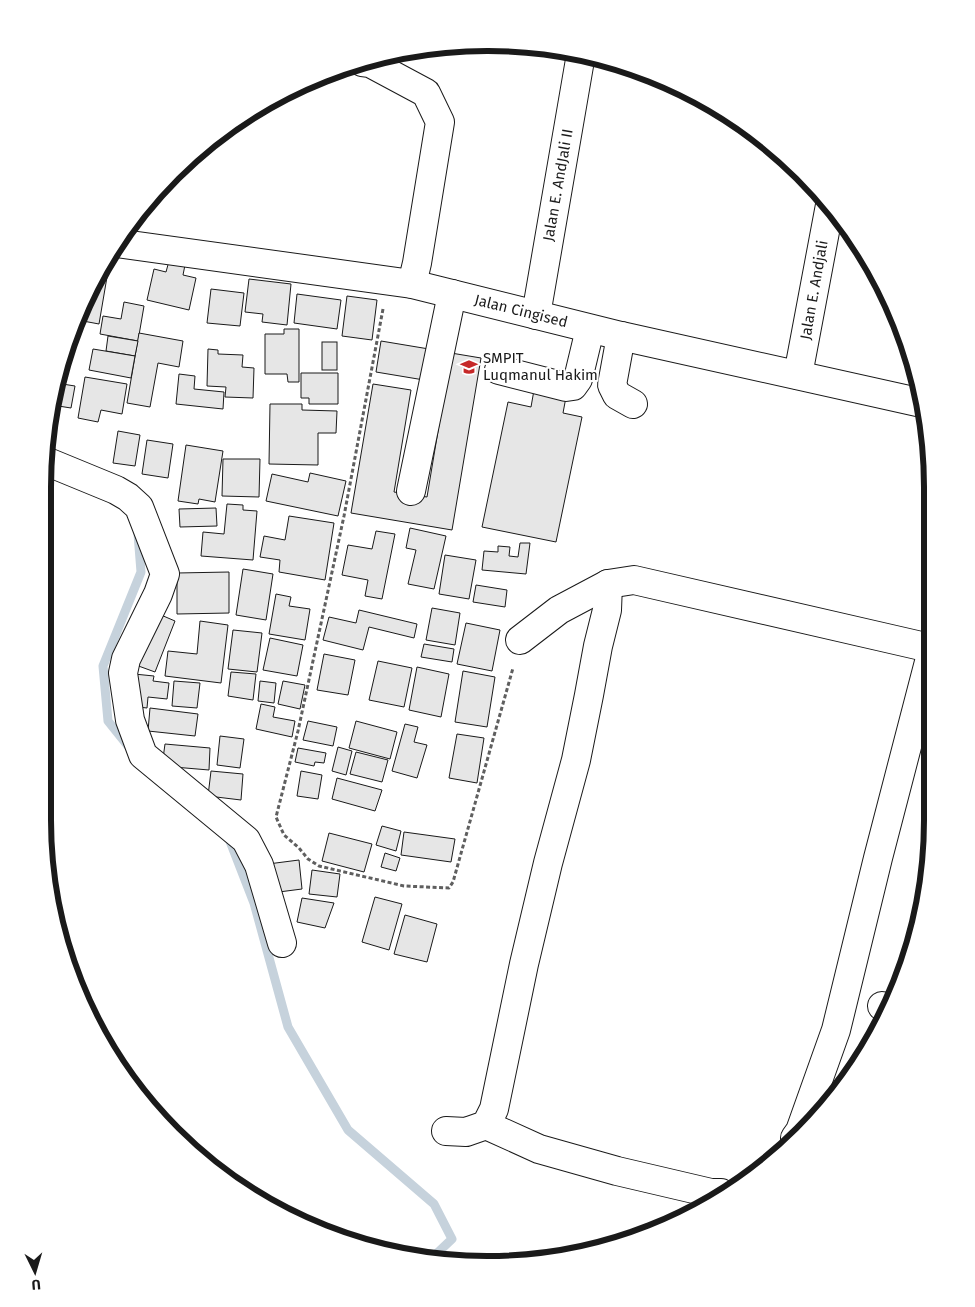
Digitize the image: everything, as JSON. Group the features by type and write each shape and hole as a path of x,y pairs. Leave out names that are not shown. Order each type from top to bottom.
{"street":[{"name":"Jalan E. AndJali II","path":"536,315 580,61"},
{"path":"375,66 426,93 440,122 417,263 400,282"},
{"name":"Jalan E. Andjali","path":"798,375 828,215"},
{"name":"Jalan Cingised","path":"125,244 400,282 590,329 915,401"},
{"path":"411,491 452,294"},
{"path":"499,370 566,387 573,386 578,379 590,329"},
{"path":"621,336 612,385 617,395 633,404"},
{"path":"52,464 128,497 139,507 165,574 158,594 126,659 123,673 130,720 144,755 246,840 260,866 282,943"},
{"path":"520,640 559,610 608,584 634,580 924,647"},
{"path":"486,1125 494,1109 548,863 576,760 598,646 607,610 608,584"},
{"path":"804,1119 836,1030 924,681"},
{"path":"446,1131 466,1132 486,1125 539,1149 616,1171 712,1193"}],"path":[{"path":"400,282 344,516 298,731 276,817 284,835 308,859 319,866 404,886 449,888 453,882 520,640"}],"building":[{"path":"169,261 185,265 183,275 196,278 189,310 147,300 154,269 166,272"},
{"path":"106,277 107,277 99,324 84,321"},
{"path":"249,279 291,284 287,325 262,322 263,314 245,312"},
{"path":"211,289 244,293 240,326 207,323"},
{"path":"297,294 341,300 337,329 294,323"},
{"path":"347,296 377,300 372,340 342,336"},
{"path":"124,302 144,306 138,341 100,334 103,316 121,319"},
{"path":"284,329 299,329 299,382 288,382 287,374 265,374 265,334 284,334"},
{"path":"139,333 183,341 179,367 158,363 150,407 127,403"},
{"path":"108,336 138,341 135,356 106,351"},
{"path":"381,341 429,349 424,380 376,372"},
{"path":"322,342 337,342 337,370 322,370"},
{"path":"93,349 135,356 131,378 89,370"},
{"path":"208,349 218,350 218,354 243,355 242,367 254,368 253,398 225,397 226,387 207,386"},
{"path":"451,353 481,358 452,530 351,513 373,384 411,390 394,492 427,497"},
{"path":"301,373 338,373 338,404 309,404 309,398 301,398"},
{"path":"179,374 195,376 194,389 224,392 223,409 176,404"},
{"path":"85,377 127,384 122,414 101,410 98,422 78,418"},
{"path":"64,384 75,386 71,408 59,406"},
{"path":"534,390 566,397 563,413 582,417 556,542 482,527 508,402 531,407"},
{"path":"270,404 302,404 302,410 337,411 336,433 318,433 318,465 269,464"},
{"path":"118,431 140,435 135,466 113,463"},
{"path":"147,440 173,444 168,478 142,474"},
{"path":"186,445 223,451 215,502 199,499 198,504 178,501"},
{"path":"223,459 260,459 259,497 222,496"},
{"path":"310,473 346,481 338,516 266,501 272,474 308,482"},
{"path":"227,504 243,505 243,510 257,511 253,560 201,556 203,532 224,534"},
{"path":"216,508 217,526 180,527 179,509"},
{"path":"289,516 334,523 325,580 279,572 280,560 260,557 264,536 285,540"},
{"path":"410,528 446,536 434,589 408,584 416,550 406,548"},
{"path":"376,531 395,534 382,599 365,596 368,580 342,575 348,545 372,549"},
{"path":"520,543 530,543 526,574 482,570 484,551 498,552 498,546 510,547 509,556 518,557"},
{"path":"445,555 476,560 469,599 439,594"},
{"path":"243,569 273,574 266,620 236,615"},
{"path":"229,572 229,613 177,614 177,573"},
{"path":"476,585 507,590 505,607 473,602"},
{"path":"276,594 291,597 289,606 310,609 305,640 269,634"},
{"path":"432,608 460,613 455,645 426,640"},
{"path":"359,610 417,624 414,638 369,627 363,650 323,640 329,617 356,623"},
{"path":"154,612 175,621 155,672 133,664"},
{"path":"200,621 228,625 221,683 165,676 168,651 197,654"},
{"path":"466,623 500,630 492,671 457,664"},
{"path":"233,630 262,633 257,672 228,669"},
{"path":"270,638 303,645 297,676 263,670"},
{"path":"424,644 454,649 452,662 421,657"},
{"path":"324,654 355,660 348,695 317,690"},
{"path":"378,661 412,668 404,707 369,700"},
{"path":"417,667 449,674 441,717 409,710"},
{"path":"463,671 495,677 487,727 455,722"},
{"path":"231,672 256,674 253,700 228,696"},
{"path":"134,674 154,676 153,681 169,683 167,699 148,697 147,708 130,706"},
{"path":"174,681 200,683 197,708 172,706"},
{"path":"260,681 276,683 274,703 258,701"},
{"path":"283,681 305,685 300,709 278,704"},
{"path":"261,704 275,707 273,717 295,721 292,737 256,729"},
{"path":"150,708 198,714 195,736 148,731"},
{"path":"308,721 337,727 333,746 303,740"},
{"path":"356,721 397,732 390,759 349,748"},
{"path":"405,724 418,727 414,742 427,745 417,778 392,771"},
{"path":"457,734 484,738 477,783 449,778"},
{"path":"220,736 244,739 240,768 217,765"},
{"path":"165,744 210,748 209,770 162,766"},
{"path":"338,747 352,751 346,775 332,771"},
{"path":"298,748 326,753 324,763 315,762 314,766 295,762"},
{"path":"356,752 388,760 382,782 350,774"},
{"path":"211,771 243,774 241,800 208,796"},
{"path":"301,771 322,775 318,799 297,796"},
{"path":"337,778 382,790 375,811 332,799"},
{"path":"382,826 401,831 396,851 376,845"},
{"path":"404,832 455,839 451,862 401,855"},
{"path":"329,833 372,844 364,872 322,861"},
{"path":"385,853 400,858 396,871 381,867"},
{"path":"299,860 302,889 271,893 268,864"},
{"path":"312,870 340,874 337,897 309,894"},
{"path":"375,897 402,904 389,950 362,942"},
{"path":"302,898 334,903 325,928 297,922"},
{"path":"405,915 437,924 427,962 394,954"}],"waterway":[{"path":"128,746 108,721 103,666 141,572 138,534"},
{"path":"228,836 254,903 288,1027 348,1130 434,1204 452,1239 438,1253"}],"place":[{"name":"SMPIT Luqmanul Hakim","path":"469,367"}]}
